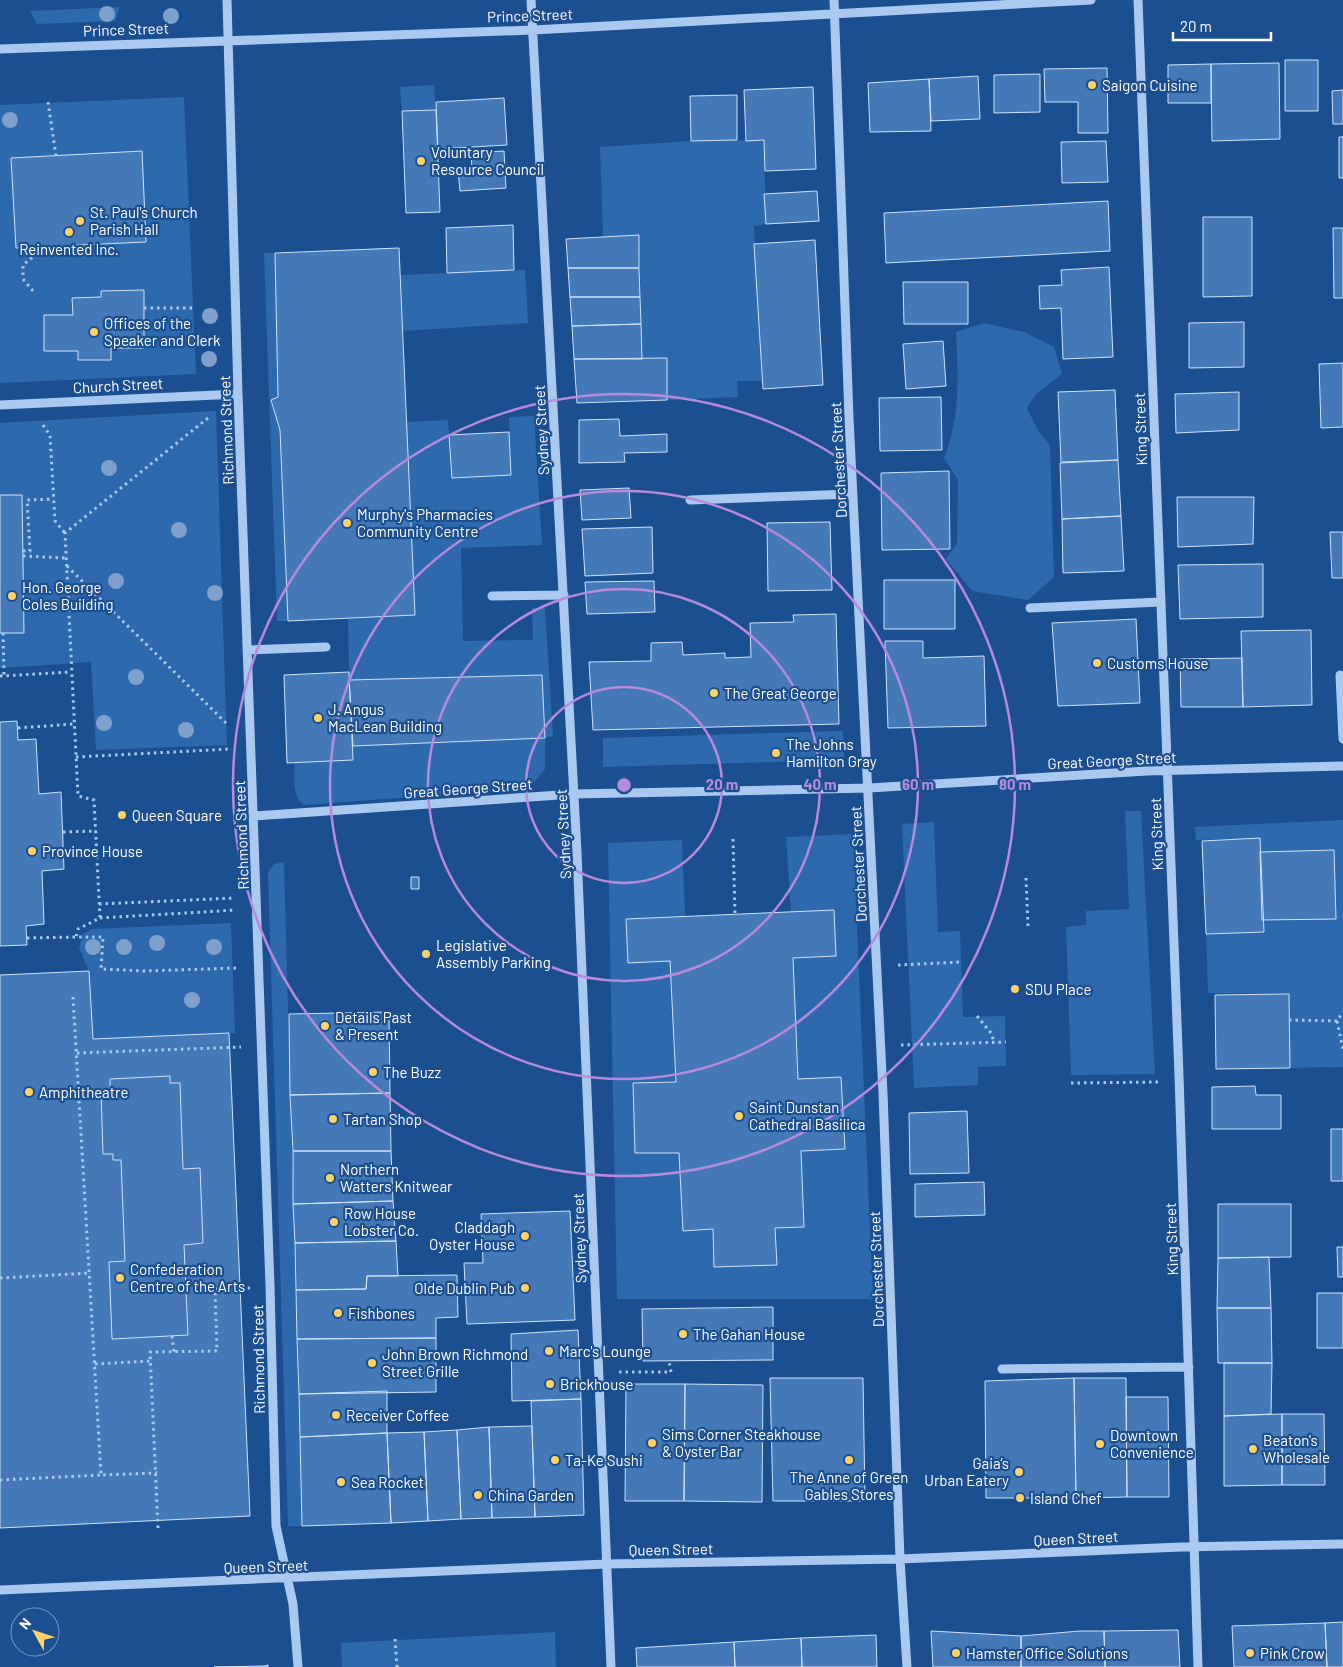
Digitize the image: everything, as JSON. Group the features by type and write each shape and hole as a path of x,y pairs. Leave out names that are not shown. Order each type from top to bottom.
{"street":[{"name":"Richmond Street","path":"227,0 238,394 254,816 276,1526 293,1604 298,1667"},
{"name":"Sydney Street","path":"531,0 574,794 611,1667"},
{"name":"Dorchester Street","path":"834,0 853,494 883,1092 900,1559 907,1667"},
{"name":"Prince Street","path":"0,49 533,30 1091,0"},
{"name":"King Street","path":"1138,0 1189,1367 1198,1667"},
{"name":"Church Street","path":"0,404 238,394"},
{"path":"690,500 853,494"},
{"path":"492,596 564,594"},
{"path":"1030,608 1160,602"},
{"path":"247,650 326,647"},
{"path":"1340,675 1343,739"},
{"name":"Great George Street","path":"254,816 574,794 868,788 1167,771 1343,766"},
{"path":"1002,1369 1189,1367"},
{"name":"Queen Street","path":"0,1590 607,1564 900,1559 1193,1547 1343,1544"}],"path":[{"path":"48,102 56,156"},
{"path":"33,291 23,279 23,265 45,247"},
{"path":"144,308 194,308"},
{"path":"27,403 50,435 56,521 65,534 78,796 94,800 100,918"},
{"path":"65,534 209,417"},
{"path":"23,550 30,551 27,500 54,500"},
{"path":"23,556 65,558"},
{"path":"66,565 251,748"},
{"path":"3,633 2,675 71,672"},
{"path":"18,728 74,724"},
{"path":"76,757 251,748"},
{"path":"62,832 96,831"},
{"path":"733,839 735,914"},
{"path":"1026,878 1028,927"},
{"path":"99,904 235,898"},
{"path":"76,938 78,929 100,918 236,910"},
{"path":"27,938 103,937 101,969 145,971 238,968"},
{"path":"895,965 961,962"},
{"path":"73,997 101,1476"},
{"path":"1343,1012 1337,1021 1343,1050"},
{"path":"977,1016 991,1033 994,1042"},
{"path":"1289,1020 1337,1021"},
{"path":"898,1045 1006,1042"},
{"path":"77,1052 240,1047"},
{"path":"1071,1083 1160,1082"},
{"path":"0,1278 90,1273"},
{"path":"158,1528 150,1352 217,1351 215,1289 250,1288"},
{"path":"172,1336 174,1352"},
{"path":"95,1364 151,1361"},
{"path":"618,1372 671,1372 669,1361"},
{"path":"0,1480 156,1473"},
{"path":"395,1640 396,1667"}],"shaded area":[{"path":"120,7 115,21 37,24 30,11"},
{"path":"434,85 436,110 402,111 400,87"},
{"path":"184,97 196,374 0,383 0,105"},
{"path":"764,140 766,224 754,226 762,381 737,381 738,397 667,400 667,358 642,359 639,236 603,237 600,147 691,141"},
{"path":"264,253 275,253 278,397 271,400 280,430 288,621 277,621"},
{"path":"525,270 528,323 403,331 400,275"},
{"path":"984,323 1024,332 1054,347 1062,374 1036,394 1027,408 1038,431 1050,445 1054,577 1028,600 972,591 946,559 957,543 958,480 944,458 956,411 958,380 956,332"},
{"path":"216,411 227,745 96,750 91,662 0,668 0,423"},
{"path":"534,416 542,545 461,548 463,641 533,640 532,608 545,608 553,736 545,738 542,675 349,680 348,619 415,615 406,422 448,420 452,478 511,475 509,417"},
{"path":"843,731 844,760 603,767 603,738"},
{"path":"545,738 545,769 530,788 305,805 301,802 296,792 294,763 353,759 353,746"},
{"path":"1125,811 1141,811 1155,1074 1071,1075 1066,927 1086,925 1086,911 1129,909"},
{"path":"1343,820 1343,1067 1290,1068 1289,994 1208,993 1206,934 1263,932 1262,920 1336,918 1334,850 1260,852 1259,838 1196,840 1195,827"},
{"path":"934,822 938,932 960,931 963,1017 1005,1016 1006,1066 978,1067 978,1085 914,1088 902,824"},
{"path":"853,834 873,1299 617,1299 608,843 682,840 685,916 626,919 628,962 670,961 676,1082 633,1083 635,1153 679,1153 683,1230 713,1229 715,1267 777,1265 775,1228 804,1227 801,1151 845,1149 841,1077 798,1079 793,958 836,955 834,910 791,912 786,837"},
{"path":"284,862 302,1526 288,1526 268,872 274,864"},
{"path":"231,923 235,1033 93,1039 89,971 79,948 83,934 92,929"},
{"path":"555,1632 556,1667 342,1667 341,1643"}],"building":[{"path":"1285,60 1318,60 1318,111 1285,111"},
{"path":"1279,63 1280,139 1212,141 1211,64"},
{"path":"1211,64 1211,103 1168,103 1168,65"},
{"path":"1107,68 1108,133 1078,133 1078,102 1045,102 1044,69"},
{"path":"1040,74 1040,112 994,113 994,75"},
{"path":"978,76 980,119 931,121 929,79"},
{"path":"929,79 931,131 870,132 868,83"},
{"path":"813,87 816,169 765,171 764,140 746,141 744,90"},
{"path":"1343,90 1343,124 1333,124 1332,91"},
{"path":"737,95 737,140 691,141 690,96"},
{"path":"504,98 507,145 438,149 436,102"},
{"name":"Voluntary Resource Council","path":"436,110 440,212 406,213 402,111"},
{"path":"1339,137 1343,137 1343,178 1339,178"},
{"path":"1106,141 1108,182 1062,183 1061,142"},
{"name":"St. Paul's Church Parish Hall","path":"142,151 146,242 16,248 11,158"},
{"path":"504,151 506,188 460,191 458,170 472,169 471,153"},
{"path":"817,191 819,221 766,224 764,194"},
{"path":"1108,201 1110,251 886,263 884,213"},
{"path":"1203,217 1252,217 1252,296 1203,297"},
{"path":"513,225 514,270 447,273 446,228"},
{"path":"1333,228 1343,228 1343,298 1334,298"},
{"path":"639,235 639,268 568,268 566,239"},
{"path":"815,240 823,385 763,389 754,244"},
{"name":"Murphy's Pharmacies Community Centre","path":"399,248 415,615 288,621 280,430 271,400 278,397 275,253"},
{"path":"1109,267 1113,357 1063,359 1061,308 1040,309 1039,286 1062,285 1061,270"},
{"path":"568,268 639,268 640,297 570,297"},
{"path":"903,282 968,282 968,324 904,324"},
{"name":"Offices of the Speaker and Clerk","path":"144,290 144,348 111,348 111,360 78,360 78,351 44,351 44,315 73,315 72,298 101,297 101,291"},
{"path":"570,297 640,297 641,324 572,326"},
{"path":"1244,322 1244,367 1189,368 1189,323"},
{"path":"641,324 642,359 574,359 572,326"},
{"path":"943,341 946,386 906,389 903,344"},
{"path":"667,358 667,400 577,403 574,359"},
{"path":"1343,363 1343,427 1321,428 1319,364"},
{"path":"1115,390 1118,460 1061,462 1058,392"},
{"path":"1239,392 1239,430 1176,433 1175,394"},
{"path":"941,397 942,450 880,451 879,398"},
{"path":"619,419 620,436 667,434 667,452 624,453 625,462 579,463 579,420"},
{"path":"509,432 511,475 452,478 449,435"},
{"path":"1118,460 1121,516 1062,519 1060,463"},
{"path":"949,471 950,549 882,550 881,473"},
{"path":"629,488 631,518 582,520 580,490"},
{"name":"Hon. George Coles Building","path":"0,495 22,495 24,633 0,633"},
{"path":"1177,497 1254,497 1253,544 1178,547"},
{"path":"1121,516 1124,571 1063,573 1062,519"},
{"path":"830,522 832,590 768,591 767,523"},
{"path":"652,527 653,573 585,576 582,529"},
{"path":"1330,532 1343,532 1343,578 1332,578"},
{"path":"1263,564 1263,617 1180,619 1178,565"},
{"path":"884,580 955,580 955,629 884,629"},
{"path":"654,581 655,612 587,614 585,582"},
{"name":"The Great George","path":"836,614 839,724 593,730 589,662 651,661 651,643 682,642 683,655 725,653 725,658 751,657 750,623 794,622 793,615"},
{"name":"Customs House","path":"1136,619 1140,703 1058,706 1052,623"},
{"path":"1311,630 1312,705 1243,707 1241,631"},
{"path":"885,641 923,641 923,658 984,656 986,726 888,728"},
{"path":"1242,658 1243,707 1181,707 1180,659"},
{"name":"J. Angus MacLean Building","path":"349,672 353,760 287,763 284,675"},
{"path":"542,675 545,738 353,746 349,680"},
{"name":"Province House","path":"17,721 18,740 36,739 39,794 61,792 64,869 42,871 44,924 26,926 27,945 0,946 0,722"},
{"path":"1260,838 1264,932 1206,934 1202,841"},
{"path":"1334,850 1336,919 1262,920 1260,852"},
{"path":"411,877 419,877 419,889 411,889"},
{"name":"Saint Dunstan Cathedral Basilica","path":"834,910 836,956 793,958 798,1079 841,1077 845,1149 801,1151 804,1227 775,1228 777,1265 714,1267 713,1229 683,1231 679,1153 635,1153 633,1083 676,1082 670,961 628,963 626,919"},
{"name":"Confederation Centre of the Arts","path":"89,971 93,1039 229,1033 250,1516 0,1528 0,975"},
{"path":"1289,994 1290,1068 1216,1069 1215,995"},
{"path":"389,1012 390,1093 290,1095 289,1014"},
{"path":"170,1076 170,1083 180,1083 183,1169 200,1168 203,1243 184,1245 188,1335 112,1339 109,1262 125,1261 121,1160 113,1160 113,1154 103,1154 101,1092 110,1092 110,1079"},
{"path":"1255,1086 1256,1095 1281,1095 1281,1129 1212,1129 1212,1087"},
{"path":"390,1093 391,1151 293,1151 290,1095"},
{"path":"967,1111 969,1173 910,1174 909,1113"},
{"path":"1331,1129 1343,1129 1343,1181 1331,1181"},
{"path":"293,1151 391,1151 393,1201 293,1204"},
{"path":"984,1182 985,1215 915,1217 915,1184"},
{"path":"393,1201 396,1241 295,1243 293,1204"},
{"path":"1218,1204 1291,1204 1291,1257 1218,1258"},
{"path":"570,1211 575,1320 467,1324 464,1263 483,1263 481,1214"},
{"path":"396,1241 398,1276 367,1276 366,1289 296,1290 295,1243"},
{"path":"1337,1247 1343,1247 1343,1277 1338,1277"},
{"path":"1269,1257 1271,1308 1217,1308 1218,1258"},
{"path":"457,1275 458,1317 436,1318 436,1338 297,1339 296,1290 366,1289 367,1276"},
{"path":"1317,1293 1343,1293 1343,1348 1317,1348"},
{"path":"773,1307 773,1360 643,1361 642,1309"},
{"path":"1217,1308 1271,1308 1272,1363 1218,1363"},
{"path":"578,1330 581,1399 512,1401 511,1334"},
{"path":"436,1338 436,1392 299,1394 297,1339"},
{"path":"1224,1363 1272,1363 1271,1414 1224,1416"},
{"path":"770,1378 863,1378 865,1501 773,1501"},
{"path":"1074,1378 1076,1498 986,1498 985,1381"},
{"path":"1074,1378 1126,1378 1127,1497 1076,1498"},
{"path":"626,1384 685,1384 684,1501 625,1501"},
{"path":"685,1384 763,1385 762,1502 684,1501"},
{"path":"387,1391 387,1433 300,1437 299,1394"},
{"path":"1126,1397 1168,1397 1169,1497 1127,1497"},
{"path":"581,1399 584,1515 535,1517 531,1401"},
{"path":"1282,1414 1282,1485 1224,1486 1224,1416"},
{"path":"1282,1414 1324,1414 1325,1485 1282,1485"},
{"path":"532,1426 535,1517 492,1518 489,1427"},
{"path":"489,1427 492,1518 461,1519 457,1430"},
{"path":"457,1430 461,1519 428,1521 424,1432"},
{"path":"424,1432 428,1521 391,1523 387,1433"},
{"path":"387,1433 391,1523 302,1526 300,1437"},
{"path":"1343,1622 1343,1667 1327,1667 1325,1623"},
{"path":"1325,1623 1327,1667 1234,1667 1232,1626"},
{"path":"1178,1630 1180,1667 1105,1667 1104,1631"},
{"path":"931,1631 1021,1636 1021,1667 933,1667"},
{"path":"1104,1631 1105,1667 1021,1667 1021,1636"},
{"path":"876,1635 877,1667 802,1667 801,1638"},
{"path":"801,1638 802,1667 735,1667 734,1642"},
{"path":"734,1642 735,1667 637,1667 636,1648"},
{"path":"268,1665 268,1667 214,1667 264,1666"}],"place":[{"name":"Saigon Cuisine","path":"1092,85"},
{"name":"Voluntary Resource Council","path":"421,161"},
{"name":"St. Paul's Church Parish Hall","path":"80,221"},
{"name":"Reinvented Inc.","path":"69,232"},
{"name":"Offices of the Speaker and Clerk","path":"94,332"},
{"name":"Murphy's Pharmacies Community Centre","path":"347,523"},
{"name":"Hon. George Coles Building","path":"12,596"},
{"name":"Customs House","path":"1097,663"},
{"name":"The Great George","path":"714,693"},
{"name":"J. Angus MacLean Building","path":"318,718"},
{"name":"The Johns Hamilton Gray","path":"776,753"},
{"name":"Queen Square","path":"122,815"},
{"name":"Province House","path":"32,851"},
{"name":"Legislative Assembly Parking","path":"426,954"},
{"name":"SDU Place","path":"1015,989"},
{"name":"Details Past & Present","path":"325,1026"},
{"name":"The Buzz","path":"373,1072"},
{"name":"Amphitheatre","path":"29,1092"},
{"name":"Saint Dunstan Cathedral Basilica","path":"739,1116"},
{"name":"Tartan Shop","path":"333,1119"},
{"name":"Northern Watters Knitwear","path":"330,1178"},
{"name":"Row House Lobster Co.","path":"334,1222"},
{"name":"Claddagh Oyster House","path":"525,1236"},
{"name":"Confederation Centre of the Arts","path":"120,1278"},
{"name":"Olde Dublin Pub","path":"525,1288"},
{"name":"Fishbones","path":"338,1313"},
{"name":"The Gahan House","path":"683,1334"},
{"name":"Marc's Lounge","path":"549,1351"},
{"name":"John Brown Richmond Street Grille","path":"372,1363"},
{"name":"Brickhouse","path":"550,1384"},
{"name":"Receiver Coffee","path":"336,1415"},
{"name":"Sims Corner Steakhouse & Oyster Bar","path":"652,1443"},
{"name":"Downtown Convenience","path":"1100,1444"},
{"name":"Beaton's Wholesale","path":"1253,1449"},
{"name":"Ta-Ke Sushi","path":"555,1460"},
{"name":"The Anne of Green Gables Stores","path":"849,1460"},
{"name":"Gaia‘s Urban Eatery","path":"1019,1472"},
{"name":"Sea Rocket","path":"341,1482"},
{"name":"China Garden","path":"478,1495"},
{"name":"Island Chef","path":"1020,1498"},
{"name":"Hamster Office Solutions","path":"956,1653"},
{"name":"Pink Crow","path":"1250,1653"}]}
